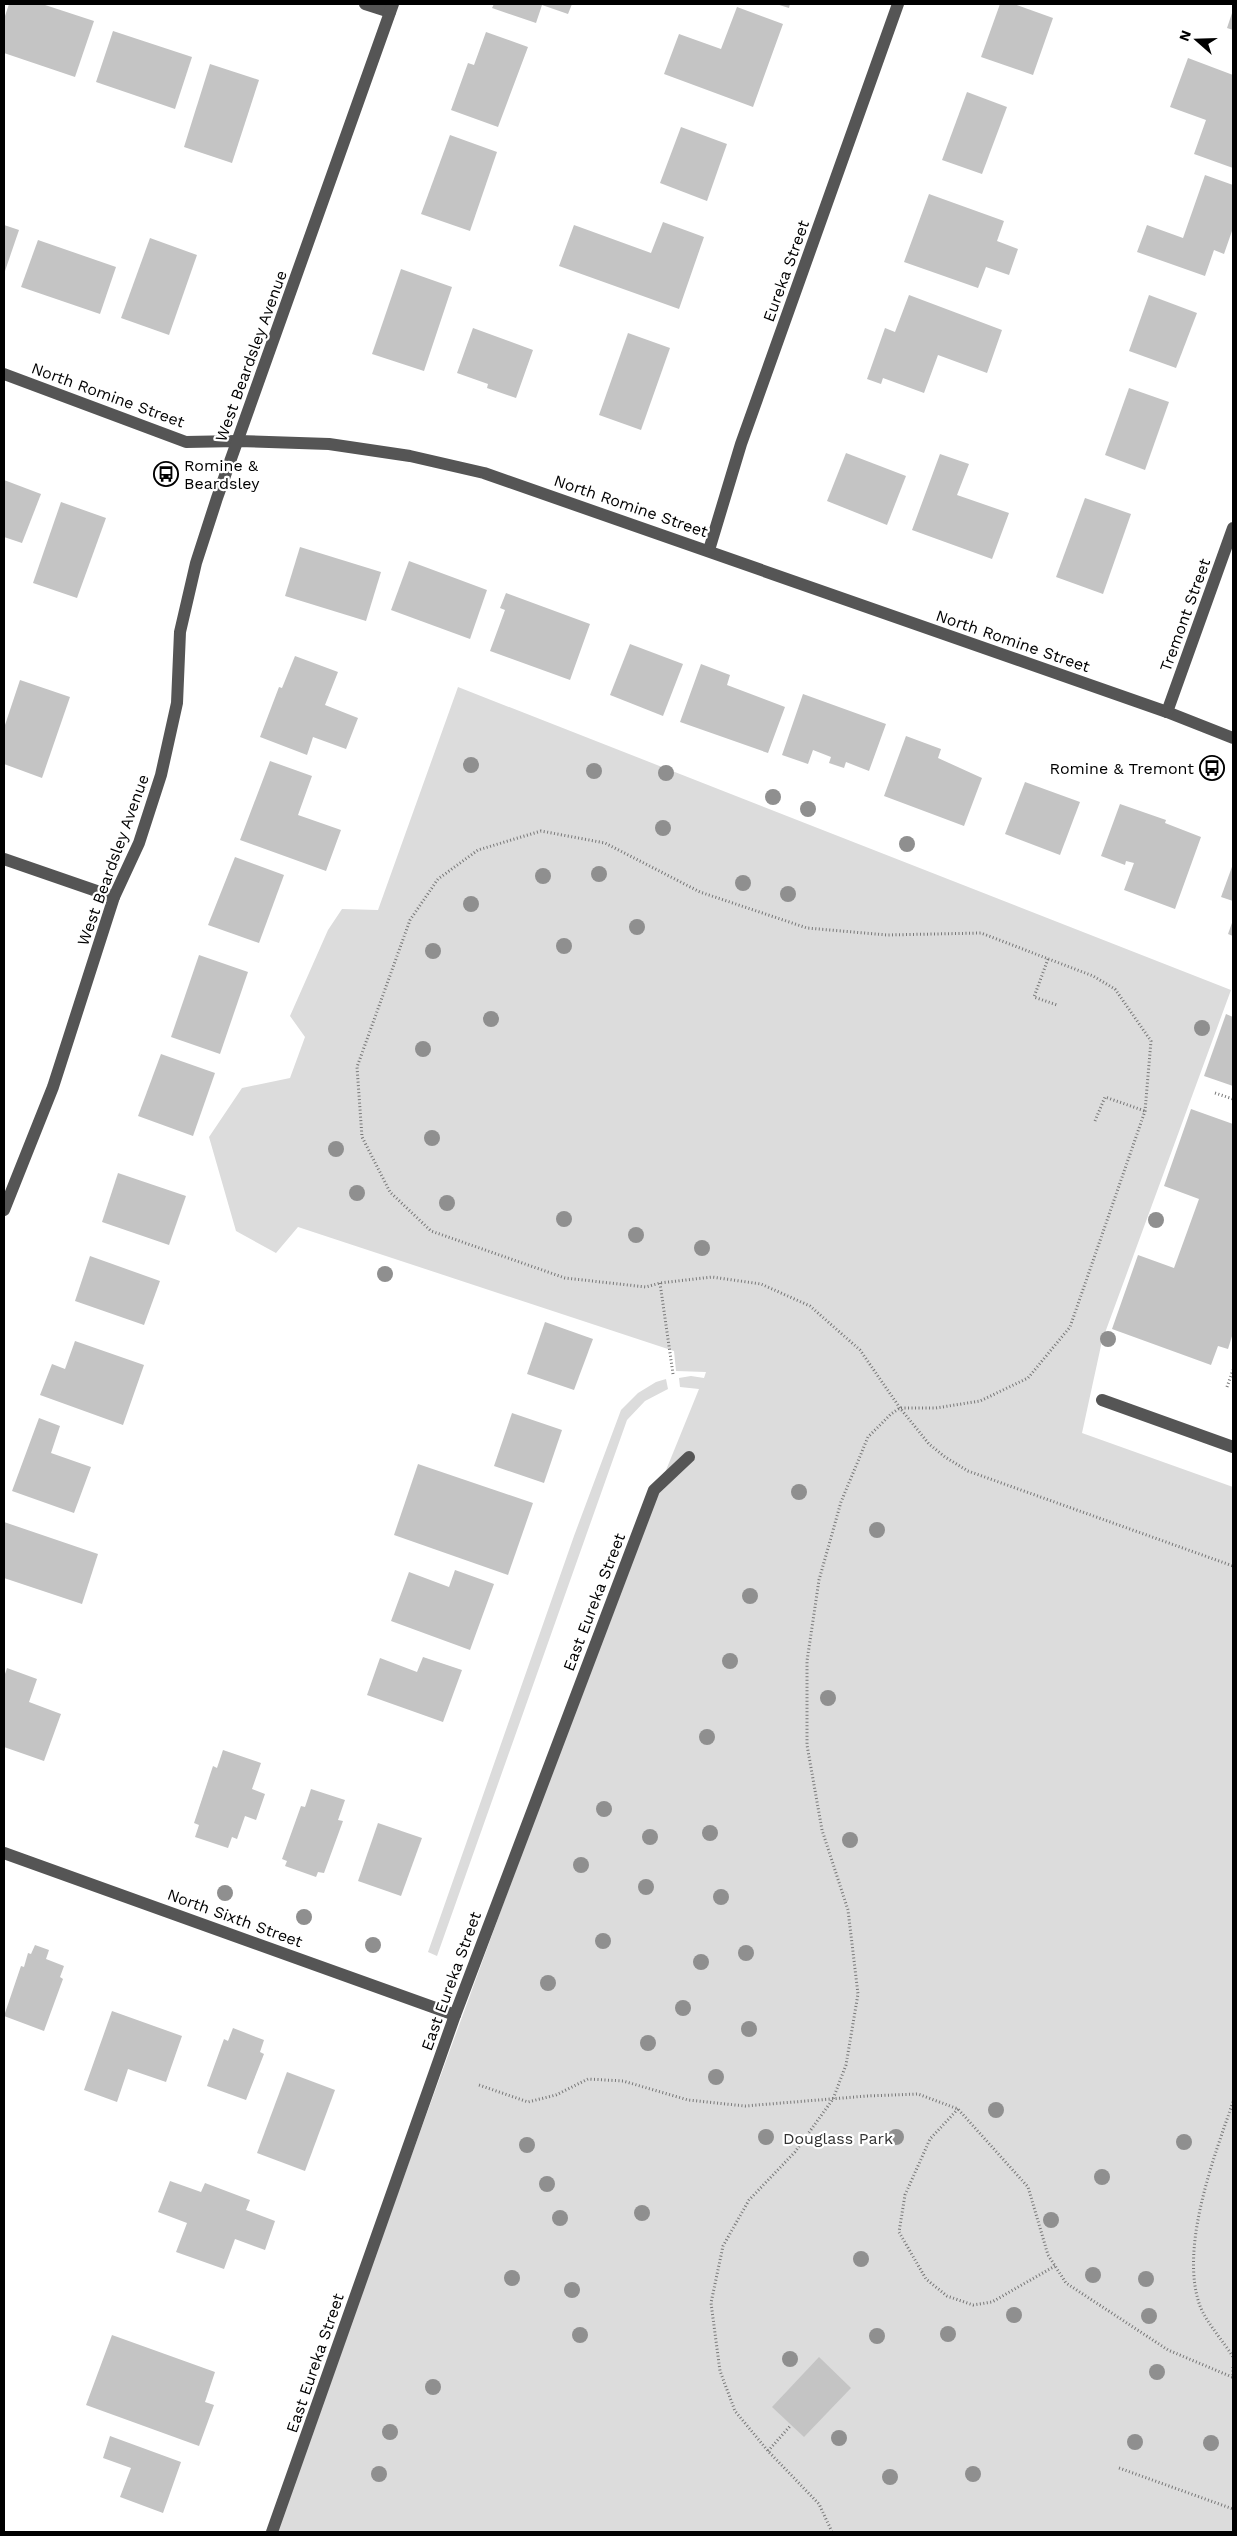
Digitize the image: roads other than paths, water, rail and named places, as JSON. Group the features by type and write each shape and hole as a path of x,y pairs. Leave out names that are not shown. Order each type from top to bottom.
{"street":[{"path":"365,4 392,8"},
{"name":"Eureka Street","path":"708,550 741,444 898,4"},
{"name":"West Beardsley Avenue","path":"4,1209 53,1087 114,897 139,843 162,775 177,703 180,632 194,572 216,498 392,8"},
{"name":"North Romine Street","path":"4,374 186,442 238,441 329,444 410,456 484,472 1167,712 1233,738"},
{"name":"Tremont Street","path":"1167,712 1233,528"},
{"path":"4,859 114,897"},
{"path":"1102,1400 1233,1447"},
{"name":"East Eureka Street","path":"272,2532 455,2015 654,1490 689,1457"},
{"name":"North Sixth Street","path":"4,1853 455,2015"}],"place":[{"name":"Romine & Beardsley","path":"166,474"},
{"name":"Romine & Tremont","path":"1212,768"}],"park label":[{"name":"Douglass Park","path":"838,2138"}]}
